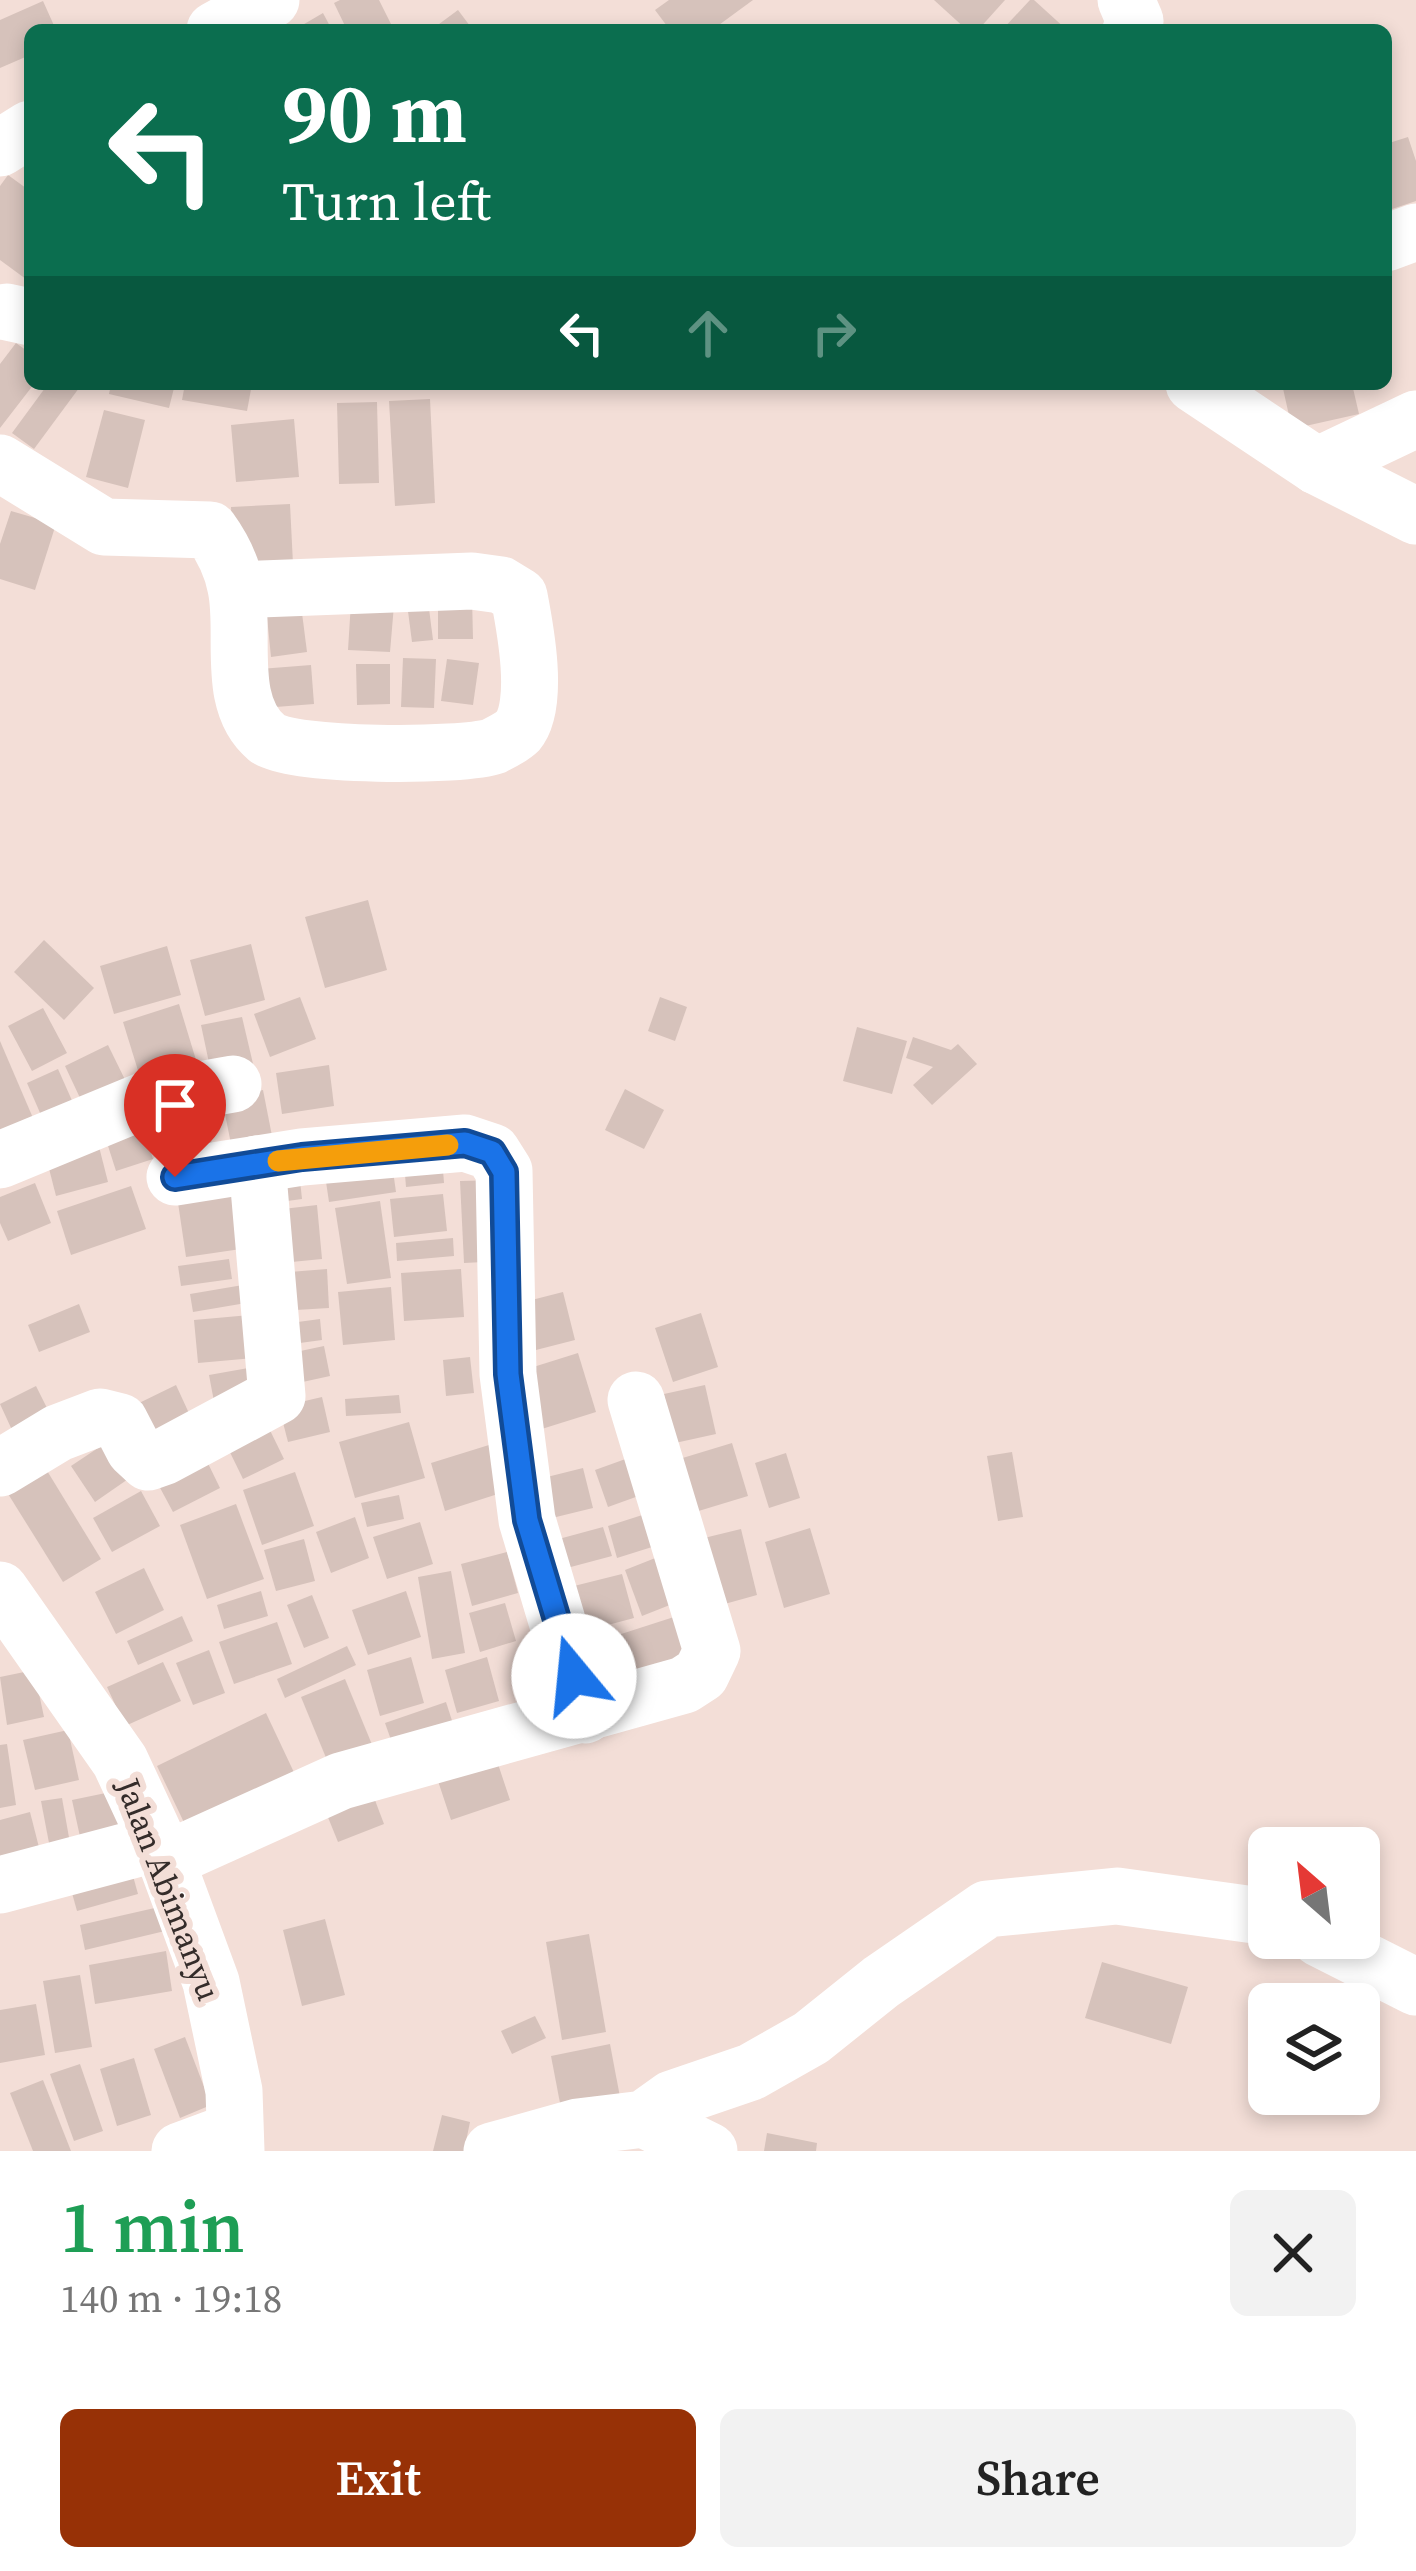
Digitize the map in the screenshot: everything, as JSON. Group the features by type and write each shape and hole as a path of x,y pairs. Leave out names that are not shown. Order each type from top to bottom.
{"street":[{"path":"1203,390 1317,466 1416,516"},
{"path":"1317,466 1416,418"},
{"path":"0,463 104,527 210,530 225,551 237,590 242,685 252,718 268,740 296,750 453,753 496,746 518,730 529,706 525,627 518,596 502,585 472,581 237,590"},
{"path":"0,1160 148,1099 232,1084"},
{"path":"175,1177 465,1143 492,1152 504,1172 508,1374 527,1520 586,1715"},
{"path":"0,1468 58,1433 100,1417 120,1422 134,1449 148,1462 277,1396 257,1164"},
{"path":"0,1885 162,1851 341,1781 586,1715 684,1685 701,1674 712,1651 636,1400"},
{"name":"Jalan Abimanyu","path":"0,1591 120,1762 162,1851 211,1982 234,2091 235,2141"},
{"path":"492,2151 578,2127 644,2119 672,2099 751,2072 811,2038 881,1982 988,1909 1117,1896 1248,1914"},
{"path":"1361,1959 1416,1987"},
{"path":"644,2119 709,2151"},
{"path":"180,2151 235,2141"}],"building":[{"path":"379,0 391,24 344,24 334,3"},
{"path":"669,0 753,0 720,24 666,24 655,10"},
{"path":"934,0 1005,0 983,24 960,24"},
{"path":"1034,0 1060,24 1008,24"},
{"path":"43,1 53,24 24,24 24,58 0,68 0,20"},
{"path":"458,10 468,24 439,24"},
{"path":"323,13 329,24 304,24"},
{"path":"1408,137 1416,161 1416,201 1392,209 1392,142"},
{"path":"8,175 24,187 24,278 0,260 0,186"},
{"path":"16,343 24,349 24,390 29,390 0,428 0,364"},
{"path":"44,390 78,390 34,449 12,433"},
{"path":"110,390 174,390 169,408 109,394"},
{"path":"184,390 251,390 247,411 182,400"},
{"path":"1283,390 1353,390 1359,414 1292,429"},
{"path":"430,399 435,503 395,506 389,401"},
{"path":"377,402 379,483 339,484 337,403"},
{"path":"104,410 145,420 128,488 86,477"},
{"path":"294,419 299,477 236,482 231,425"},
{"path":"290,504 293,564 234,567 231,507"},
{"path":"11,511 56,524 35,590 0,579 0,544"},
{"path":"427,593 433,640 412,642 406,596"},
{"path":"472,597 473,639 438,639 438,598"},
{"path":"351,602 394,605 390,652 348,650"},
{"path":"302,613 307,652 271,657 267,617"},
{"path":"403,658 436,659 434,708 401,707"},
{"path":"447,659 479,663 473,705 441,701"},
{"path":"356,664 390,664 390,704 357,705"},
{"path":"311,665 314,704 263,708 260,669"},
{"path":"368,900 387,970 325,988 305,917"},
{"path":"44,940 94,988 64,1020 14,972"},
{"path":"251,944 265,1000 205,1016 190,960"},
{"path":"167,946 181,995 114,1014 100,966"},
{"path":"300,997 316,1039 270,1057 254,1014"},
{"path":"660,997 687,1007 675,1041 648,1031"},
{"path":"179,1004 196,1060 140,1077 123,1022"},
{"path":"43,1008 67,1053 32,1071 8,1026"},
{"path":"242,1017 254,1068 212,1077 201,1025"},
{"path":"857,1027 907,1041 892,1094 843,1081"},
{"path":"913,1037 951,1050 958,1044 977,1064 932,1105 913,1085 933,1067 906,1058"},
{"path":"0,1041 36,1125 0,1140"},
{"path":"108,1045 133,1096 89,1117 65,1066"},
{"path":"329,1065 334,1106 282,1114 276,1073"},
{"path":"58,1069 82,1123 51,1138 27,1083"},
{"path":"625,1089 664,1110 644,1149 605,1130"},
{"path":"263,1090 273,1141 232,1149 222,1099"},
{"path":"206,1095 214,1164 163,1170 155,1101"},
{"path":"139,1115 153,1159 116,1171 102,1127"},
{"path":"95,1131 108,1182 56,1196 43,1145"},
{"path":"442,1157 444,1183 406,1187 404,1162"},
{"path":"392,1164 396,1192 329,1202 325,1175"},
{"path":"299,1171 302,1199 265,1204"},
{"path":"498,1180 503,1261 464,1263 460,1181"},
{"path":"35,1183 51,1223 8,1241 0,1223 0,1197"},
{"path":"131,1186 146,1229 71,1255 57,1211"},
{"path":"231,1187 241,1249 186,1257 177,1196"},
{"path":"443,1194 447,1231 394,1237 390,1199"},
{"path":"380,1201 391,1278 347,1284 335,1208"},
{"path":"317,1205 322,1259 271,1264 266,1211"},
{"path":"453,1238 454,1256 397,1261 396,1243"},
{"path":"229,1259 232,1279 181,1286 178,1266"},
{"path":"327,1269 329,1308 279,1311 277,1273"},
{"path":"461,1269 464,1317 404,1321 401,1273"},
{"path":"243,1285 246,1303 193,1312 190,1294"},
{"path":"391,1287 395,1340 343,1345 338,1292"},
{"path":"563,1292 575,1340 532,1351 520,1303"},
{"path":"79,1304 90,1332 39,1352 28,1325"},
{"path":"701,1313 718,1367 673,1382 655,1328"},
{"path":"250,1315 254,1358 198,1363 194,1320"},
{"path":"320,1319 322,1340 285,1345 283,1324"},
{"path":"324,1346 330,1376 298,1383 291,1353"},
{"path":"578,1353 596,1412 529,1433 511,1374"},
{"path":"470,1357 474,1393 446,1396 443,1360"},
{"path":"254,1367 261,1404 216,1412 209,1375"},
{"path":"176,1385 199,1435 158,1454 135,1405"},
{"path":"705,1385 716,1434 675,1443 664,1394"},
{"path":"36,1386 55,1424 18,1443 0,1404"},
{"path":"399,1395 401,1413 346,1416 345,1399"},
{"path":"322,1397 330,1432 288,1442 279,1407"},
{"path":"264,1418 284,1459 243,1479 223,1438"},
{"path":"409,1422 425,1478 355,1498 339,1442"},
{"path":"107,1442 131,1477 95,1502 71,1466"},
{"path":"732,1443 748,1496 692,1513 676,1460"},
{"path":"199,1445 220,1488 173,1512 151,1471"},
{"path":"489,1445 504,1492 445,1511 431,1463"},
{"path":"645,1452 658,1489 608,1507 595,1470"},
{"path":"1012,1452 1023,1517 998,1521 987,1456"},
{"path":"786,1453 800,1498 769,1508 755,1463"},
{"path":"38,1456 101,1559 63,1582 0,1481"},
{"path":"583,1468 593,1508 552,1518 543,1478"},
{"path":"295,1472 314,1526 262,1545 243,1490"},
{"path":"141,1491 160,1526 112,1552 93,1518"},
{"path":"399,1495 404,1519 367,1527 361,1503"},
{"path":"236,1504 264,1579 207,1599 180,1525"},
{"path":"658,1510 668,1542 617,1558 608,1526"},
{"path":"355,1517 369,1558 331,1573 316,1532"},
{"path":"420,1522 433,1564 387,1579 373,1537"},
{"path":"603,1527 612,1556 552,1572 544,1543"},
{"path":"810,1528 830,1594 784,1608 765,1542"},
{"path":"741,1529 757,1595 721,1605 704,1538"},
{"path":"304,1539 315,1581 276,1591 264,1550"},
{"path":"507,1552 518,1593 472,1606 461,1564"},
{"path":"668,1553 685,1599 642,1616 625,1570"},
{"path":"144,1568 164,1610 116,1634 95,1592"},
{"path":"451,1571 465,1653 432,1659 418,1577"},
{"path":"622,1574 634,1618 578,1633 566,1588"},
{"path":"261,1591 268,1616 224,1629 217,1605"},
{"path":"406,1591 421,1637 368,1655 352,1610"},
{"path":"312,1595 329,1638 304,1648 287,1605"},
{"path":"505,1603 516,1641 480,1652 469,1613"},
{"path":"182,1616 193,1641 138,1665 127,1641"},
{"path":"677,1616 694,1668 631,1688 615,1636"},
{"path":"277,1622 292,1664 234,1684 219,1642"},
{"path":"347,1646 356,1665 285,1698 277,1679"},
{"path":"209,1650 225,1693 193,1705 176,1663"},
{"path":"411,1657 424,1703 380,1716 367,1670"},
{"path":"487,1657 499,1701 457,1713 445,1670"},
{"path":"163,1662 181,1701 125,1726 107,1687"},
{"path":"34,1670 44,1717 7,1725 0,1677"},
{"path":"345,1679 373,1747 329,1765 301,1697"},
{"path":"446,1702 456,1733 396,1754 385,1723"},
{"path":"266,1713 299,1783 190,1835 157,1766"},
{"path":"68,1730 79,1780 35,1790 23,1740"},
{"path":"7,1744 16,1805 0,1808 0,1745"},
{"path":"493,1749 510,1800 451,1820 434,1769"},
{"path":"370,1787 384,1824 338,1842 323,1805"},
{"path":"125,1789 136,1845 84,1855 72,1800"},
{"path":"62,1798 73,1860 53,1864 41,1801"},
{"path":"30,1812 43,1863 0,1873 0,1820"},
{"path":"128,1858 138,1894 77,1911 67,1875"},
{"path":"159,1907 165,1931 85,1950 80,1925"},
{"path":"325,1919 345,1995 302,2006 283,1930"},
{"path":"589,1934 606,2032 562,2040 546,1942"},
{"path":"166,1951 172,1991 95,2004 89,1965"},
{"path":"1102,1962 1188,1987 1171,2044 1085,2018"},
{"path":"80,1975 92,2047 55,2053 43,1981"},
{"path":"36,2004 45,2055 0,2063 0,2010"},
{"path":"535,2016 546,2038 512,2054 501,2031"},
{"path":"185,2037 211,2105 180,2118 154,2049"},
{"path":"610,2044 623,2113 564,2124 551,2056"},
{"path":"134,2058 151,2115 117,2126 100,2069"},
{"path":"80,2064 103,2131 74,2141 50,2074"},
{"path":"43,2080 71,2151 33,2151 10,2093"},
{"path":"442,2115 470,2122 464,2151 433,2151"},
{"path":"767,2133 817,2143 816,2151 764,2151"}],"slow traffic":[{"path":"278,1161 448,1145"}],"route":[{"path":"175,1177 302,1157 465,1143 492,1152 504,1172 508,1374 527,1520 574,1676"}]}
